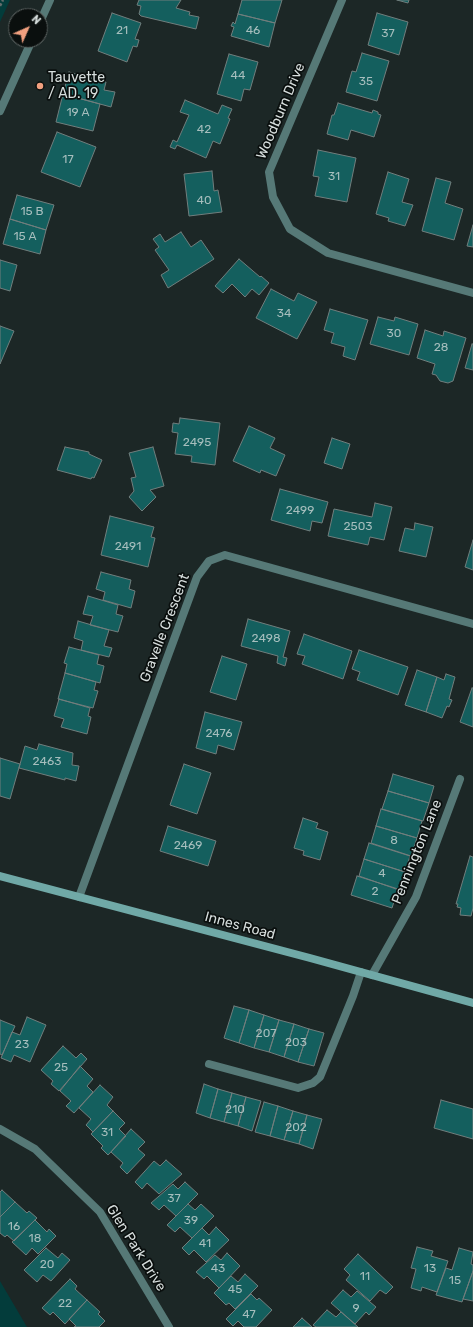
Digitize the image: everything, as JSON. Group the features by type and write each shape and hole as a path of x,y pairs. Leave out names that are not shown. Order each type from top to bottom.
{"street":[{"name":"Woodburn Drive","path":"342,0 270,172 273,197 290,230 328,253 473,293"},
{"path":"0,111 28,48"},
{"name":"Gravelle Crescent","path":"79,897 197,577 209,561 225,556 473,624"},
{"name":"Pennington Lane","path":"372,975 416,897 460,779"},
{"name":"Innes Road","path":"0,876 473,1003"},
{"path":"209,1064 298,1088 313,1083 320,1077 353,996 361,972"},
{"name":"Glen Park Drive","path":"0,1129 35,1149 100,1212 169,1327"}],"path":[{"path":"0,6 3,0"}],"shaded area":[{"path":"0,0 10,0 0,22"},
{"path":"0,1281 27,1327 0,1327"}],"building":[{"path":"139,0 181,0 176,8 190,12 189,15 199,17 196,29 141,16 139,14 141,6 137,5"},
{"path":"242,0 282,0 275,23 238,14"},
{"path":"397,0 409,0 408,3"},
{"path":"112,13 141,23 135,39 139,40 137,47 133,46 127,62 98,51"},
{"path":"377,13 408,22 399,55 368,45"},
{"path":"238,14 275,23 269,47 231,36 234,27 231,26 233,22 235,24"},
{"path":"362,53 389,61 377,101 346,92 352,71 356,72"},
{"path":"229,54 258,62 250,90 244,89 241,101 217,94"},
{"path":"69,72 106,82 104,90 115,92 111,107 63,94"},
{"path":"63,94 100,104 93,131 56,122"},
{"path":"185,100 218,114 222,105 232,109 228,118 230,119 220,144 213,141 206,158 177,145 175,149 170,147 173,140 177,142 189,115 180,112"},
{"path":"338,103 372,113 373,110 378,112 378,114 381,115 374,137 351,130 348,140 327,134 332,115 334,115"},
{"path":"57,132 96,147 80,187 41,172"},
{"path":"318,150 356,158 347,202 315,196 319,177 313,176"},
{"path":"212,171 214,191 218,190 222,212 189,216 184,174"},
{"path":"388,172 409,179 402,202 413,205 405,226 388,221 389,218 376,214"},
{"path":"436,178 451,182 445,203 463,209 454,240 422,231"},
{"path":"17,195 54,205 46,230 10,219"},
{"path":"10,219 46,230 40,254 3,244"},
{"path":"473,225 473,247 467,246"},
{"path":"181,232 191,247 201,240 214,259 168,288 161,275 169,270 155,250 159,247 153,239 160,234 165,242"},
{"path":"239,259 269,283 259,295 252,289 245,297 232,284 223,293 215,286"},
{"path":"0,260 17,265 10,291 0,288"},
{"path":"271,289 294,301 298,293 317,302 297,339 256,318"},
{"path":"330,309 368,320 355,360 343,356 345,347 331,343 334,333 324,330"},
{"path":"378,317 394,321 395,317 418,324 409,355 370,344"},
{"path":"0,326 14,331 0,364"},
{"path":"425,330 443,336 444,331 466,338 453,381 448,383 440,381 436,375 432,374 435,364 417,358"},
{"path":"473,344 473,370 465,368"},
{"path":"180,418 220,423 215,465 191,462 192,456 175,454 178,433 172,432 173,423 179,424"},
{"path":"249,426 275,438 270,448 285,455 276,476 261,470 260,473 233,461"},
{"path":"332,438 350,444 342,469 324,463"},
{"path":"65,447 89,452 89,454 102,460 94,478 92,477 91,479 57,470"},
{"path":"153,447 164,486 150,490 156,497 142,511 129,497 134,491 131,478 136,477 129,453"},
{"path":"280,489 328,502 322,523 312,521 310,531 271,520"},
{"path":"375,503 392,507 384,540 370,537 368,545 328,536 334,509 372,517"},
{"path":"110,516 154,527 151,537 155,538 148,567 101,555"},
{"path":"415,523 433,527 426,557 399,551 405,528 414,530"},
{"path":"473,540 473,570 465,567"},
{"path":"101,572 131,580 129,589 135,591 131,608 103,600 105,592 96,589"},
{"path":"88,596 118,605 116,614 123,616 118,632 90,625 93,616 83,614"},
{"path":"248,619 290,631 283,657 287,658 285,666 277,663 278,656 241,646"},
{"path":"78,621 109,630 104,646 112,648 109,657 81,650 83,641 74,638"},
{"path":"304,634 352,651 343,679 302,664 305,656 297,654"},
{"path":"69,647 99,655 97,664 104,666 100,683 65,673 67,664 64,663"},
{"path":"359,650 408,667 398,695 357,680 360,672 352,669"},
{"path":"222,656 247,664 236,700 210,692"},
{"path":"417,670 437,677 426,712 405,705"},
{"path":"65,673 96,682 94,690 98,691 93,708 58,699"},
{"path":"446,674 455,677 449,699 452,700 449,707 447,706 442,718 426,712 437,677 444,680"},
{"path":"473,688 473,727 460,722"},
{"path":"59,699 90,708 88,716 91,717 87,734 61,727 64,719 54,716"},
{"path":"205,712 242,722 234,750 218,745 216,754 196,748"},
{"path":"39,744 73,753 72,765 79,766 76,781 65,778 65,780 19,768 25,746 37,750"},
{"path":"0,758 20,764 10,799 0,796"},
{"path":"184,764 211,773 197,814 170,805"},
{"path":"393,774 434,786 429,803 388,791"},
{"path":"388,791 429,803 423,821 382,809"},
{"path":"381,809 422,821 417,838 376,826"},
{"path":"303,818 318,823 316,828 328,832 320,860 303,855 304,851 294,848"},
{"path":"168,826 216,841 208,866 160,851"},
{"path":"376,826 417,838 411,856 371,843"},
{"path":"369,843 410,856 405,872 364,859"},
{"path":"470,856 473,857 473,908 471,916 460,915 461,908 457,907 458,904 456,904"},
{"path":"364,859 405,872 399,890 359,876"},
{"path":"357,876 398,889 392,908 351,895"},
{"path":"234,1006 249,1010 239,1043 224,1038"},
{"path":"249,1010 264,1015 254,1048 239,1043"},
{"path":"264,1015 279,1020 269,1052 254,1048"},
{"path":"27,1017 46,1025 30,1062 14,1055 11,1062 1,1058 12,1032 20,1035"},
{"path":"0,1020 15,1026 2,1055 0,1054"},
{"path":"279,1020 294,1024 284,1057 269,1052"},
{"path":"294,1024 309,1029 298,1062 284,1057"},
{"path":"309,1029 324,1033 314,1066 298,1062"},
{"path":"63,1046 76,1058 81,1053 87,1059 59,1091 51,1084 53,1081 41,1070"},
{"path":"80,1066 93,1079 87,1086 93,1092 74,1113 66,1106 71,1101 60,1091"},
{"path":"204,1084 218,1089 210,1118 196,1113"},
{"path":"100,1085 113,1097 107,1105 113,1111 93,1132 86,1125 91,1119 79,1108"},
{"path":"218,1089 232,1093 224,1122 210,1118"},
{"path":"232,1093 246,1097 238,1126 224,1122"},
{"path":"246,1097 261,1101 252,1131 238,1126"},
{"path":"441,1100 473,1109 473,1139 434,1128"},
{"path":"264,1102 278,1106 270,1136 255,1132"},
{"path":"278,1106 293,1111 284,1140 270,1136"},
{"path":"113,1111 125,1123 119,1129 126,1136 108,1155 101,1148 103,1146 91,1134"},
{"path":"293,1111 307,1115 299,1144 284,1140"},
{"path":"307,1115 322,1119 313,1149 299,1144"},
{"path":"131,1129 145,1142 138,1149 145,1155 127,1174 120,1167 123,1163 111,1152"},
{"path":"166,1160 182,1174 159,1194 147,1183 142,1189 135,1182 154,1161 160,1166"},
{"path":"185,1182 198,1194 176,1216 164,1205 159,1210 151,1203 173,1184 178,1189"},
{"path":"2,1190 15,1202 0,1217 0,1192"},
{"path":"15,1202 27,1213 29,1211 37,1218 14,1241 7,1235 5,1237 0,1233 0,1217"},
{"path":"188,1204 195,1210 201,1204 214,1216 192,1238 180,1227 175,1232 167,1225"},
{"path":"35,1220 47,1232 49,1229 56,1236 38,1254 32,1248 26,1255 12,1242"},
{"path":"216,1227 229,1240 206,1262 194,1250 189,1255 182,1248 202,1228 209,1235"},
{"path":"417,1247 433,1251 431,1256 448,1261 437,1292 422,1287 421,1291 411,1288 416,1269 411,1268"},
{"path":"46,1248 58,1258 62,1253 70,1260 51,1281 43,1275 37,1282 24,1270"},
{"path":"459,1248 473,1252 471,1264 473,1265 473,1271 462,1302 436,1295 446,1268 452,1270"},
{"path":"227,1253 240,1266 219,1288 207,1276 204,1279 196,1272 215,1255 221,1260"},
{"path":"358,1254 393,1287 386,1294 380,1290 370,1301 346,1280 350,1275 344,1269"},
{"path":"473,1271 473,1301 463,1299"},
{"path":"245,1274 258,1286 235,1309 229,1303 226,1305 214,1293 231,1276 238,1282"},
{"path":"70,1279 77,1286 75,1289 87,1300 65,1324 53,1312 50,1315 42,1308"},
{"path":"343,1290 351,1297 357,1291 376,1307 369,1315 366,1312 355,1324 331,1303"},
{"path":"251,1294 257,1300 259,1298 272,1310 256,1327 244,1327 238,1321 233,1326 226,1319"},
{"path":"87,1300 100,1312 98,1314 105,1321 99,1327 74,1327 76,1326 69,1319"},
{"path":"327,1310 336,1317 341,1312 358,1327 316,1327 313,1325"},
{"path":"302,1318 312,1327 293,1327"}],"place":[{"name":"Tauvette / AD. 19","path":"40,86"}]}
